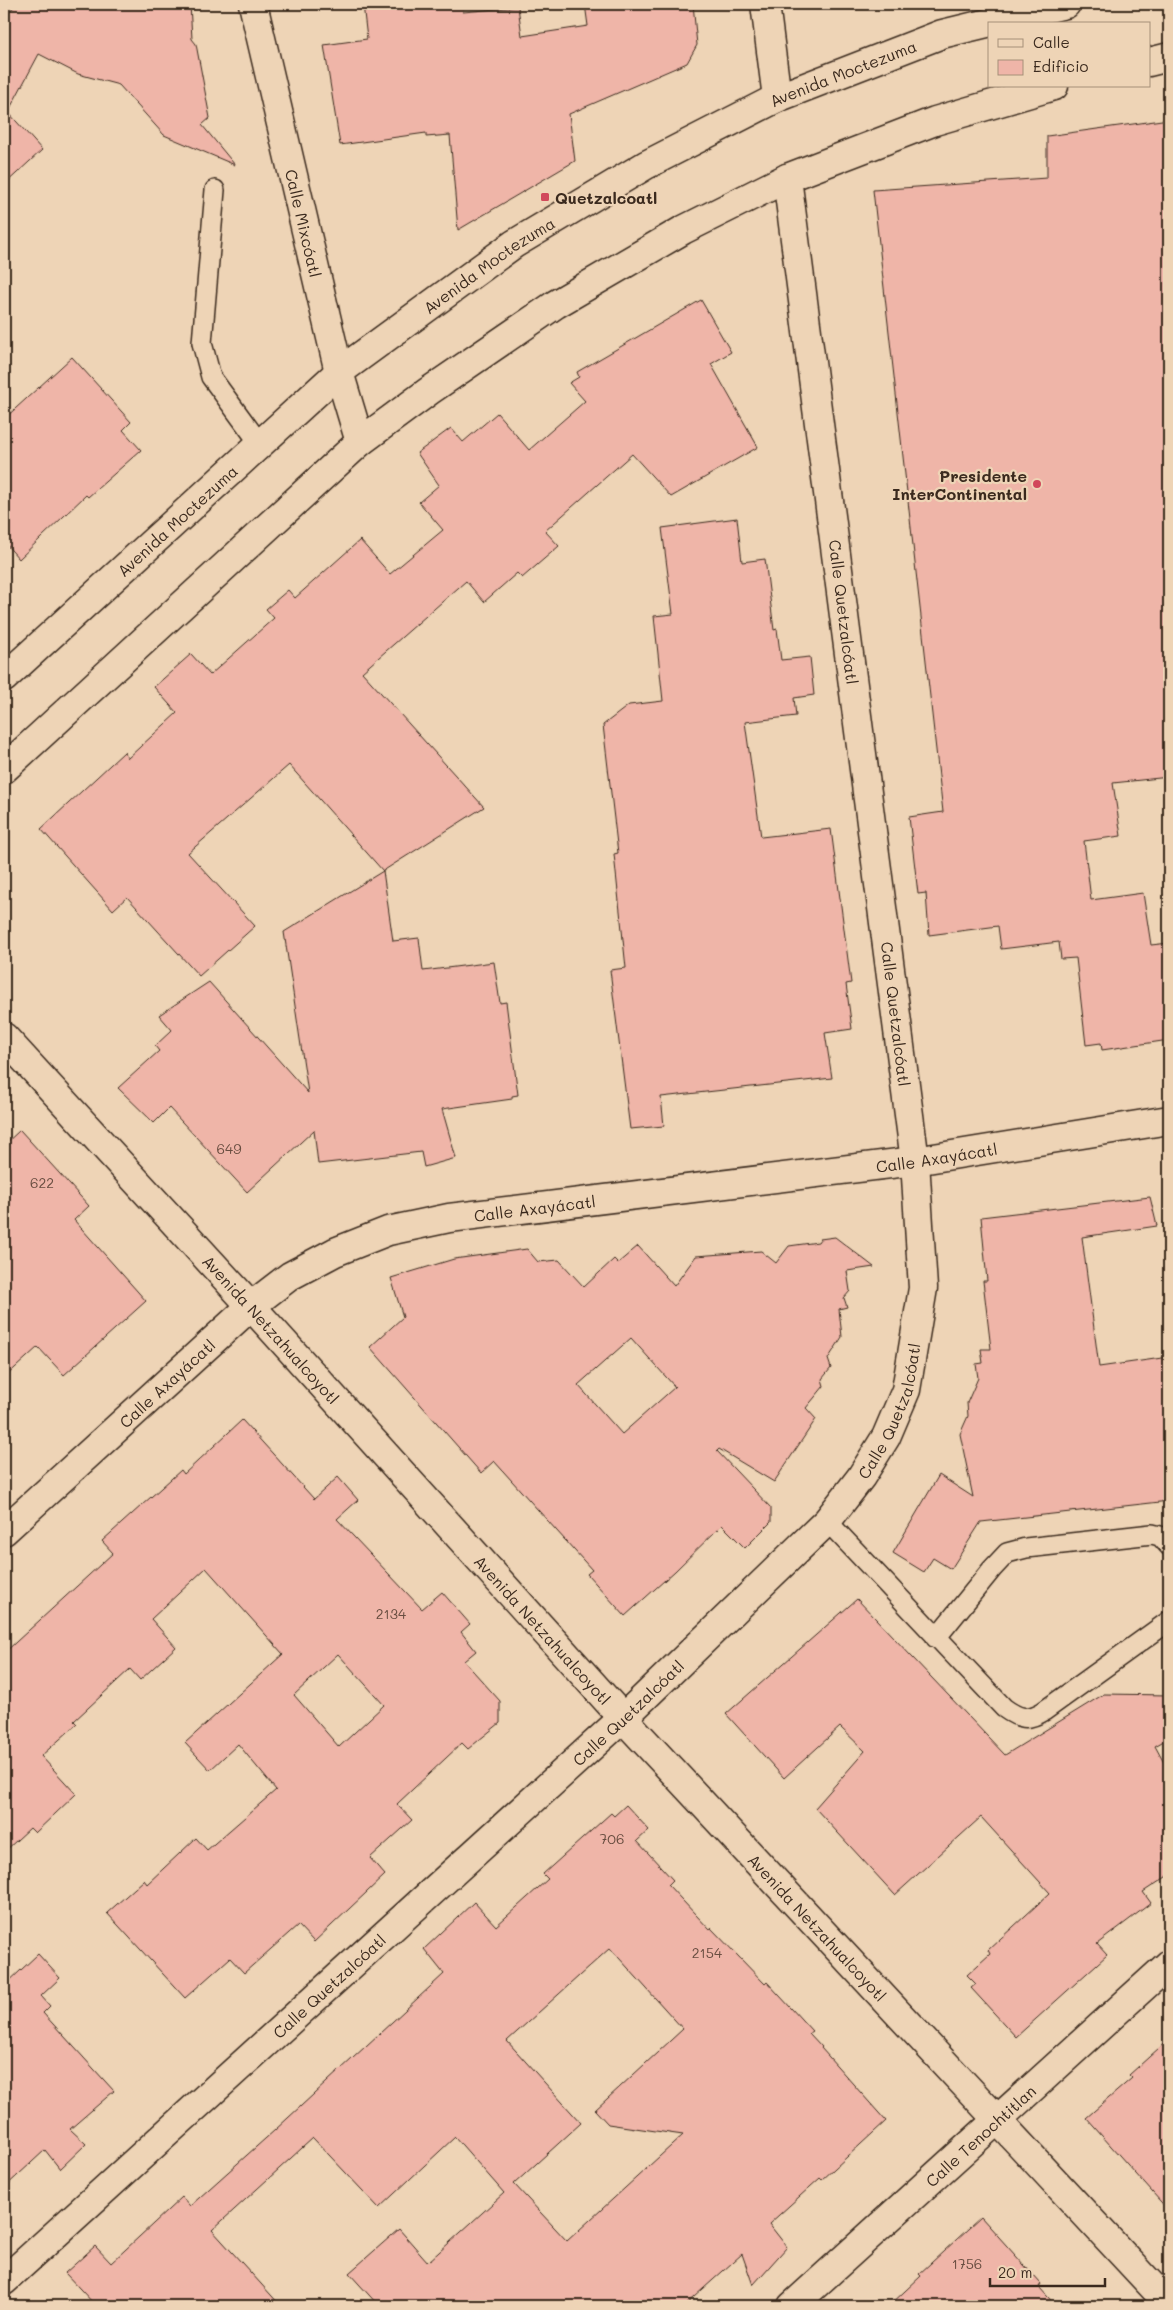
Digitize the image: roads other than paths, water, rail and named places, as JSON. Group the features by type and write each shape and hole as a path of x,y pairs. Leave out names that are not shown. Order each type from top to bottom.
{"street":[{"name":"Calle Mixcóatl","path":"253,4 339,372 360,442"},
{"path":"765,4 777,98"},
{"name":"Avenida Moctezuma","path":"992,22 1066,4"},
{"name":"Avenida Moctezuma","path":"4,678 339,372 514,244 646,165 777,98 942,34 988,23"},
{"path":"1150,62 1169,57"},
{"path":"4,769 360,442 556,304 683,230 787,178 935,121 1047,88"},
{"name":"Calle Quetzalcóatl","path":"4,2281 623,1718 827,1521 862,1477 886,1437 906,1390 923,1288 915,1161 787,178"},
{"name":"Avenida Netzahualcoyotl","path":"4,1037 251,1306 623,1718 1169,2304"},
{"name":"Calle Axayácatl","path":"4,1531 251,1306 290,1276 335,1252 388,1231 449,1218 915,1161 1169,1120"},
{"name":"Calle Tenochtitlan","path":"792,2306 1169,1964"}],"lane":[{"path":"215,190 202,343 212,377 260,444"},
{"path":"827,1521 1004,1708 1013,1715 1024,1719 1034,1717 1044,1711 1169,1622"},
{"path":"936,1638 1007,1553 1026,1548 1152,1534 1160,1536 1169,1546"}],"place":[{"name":"Quetzalcoatl","path":"545,197"},
{"name":"Presidente InterContinental","path":"1037,484"}]}
